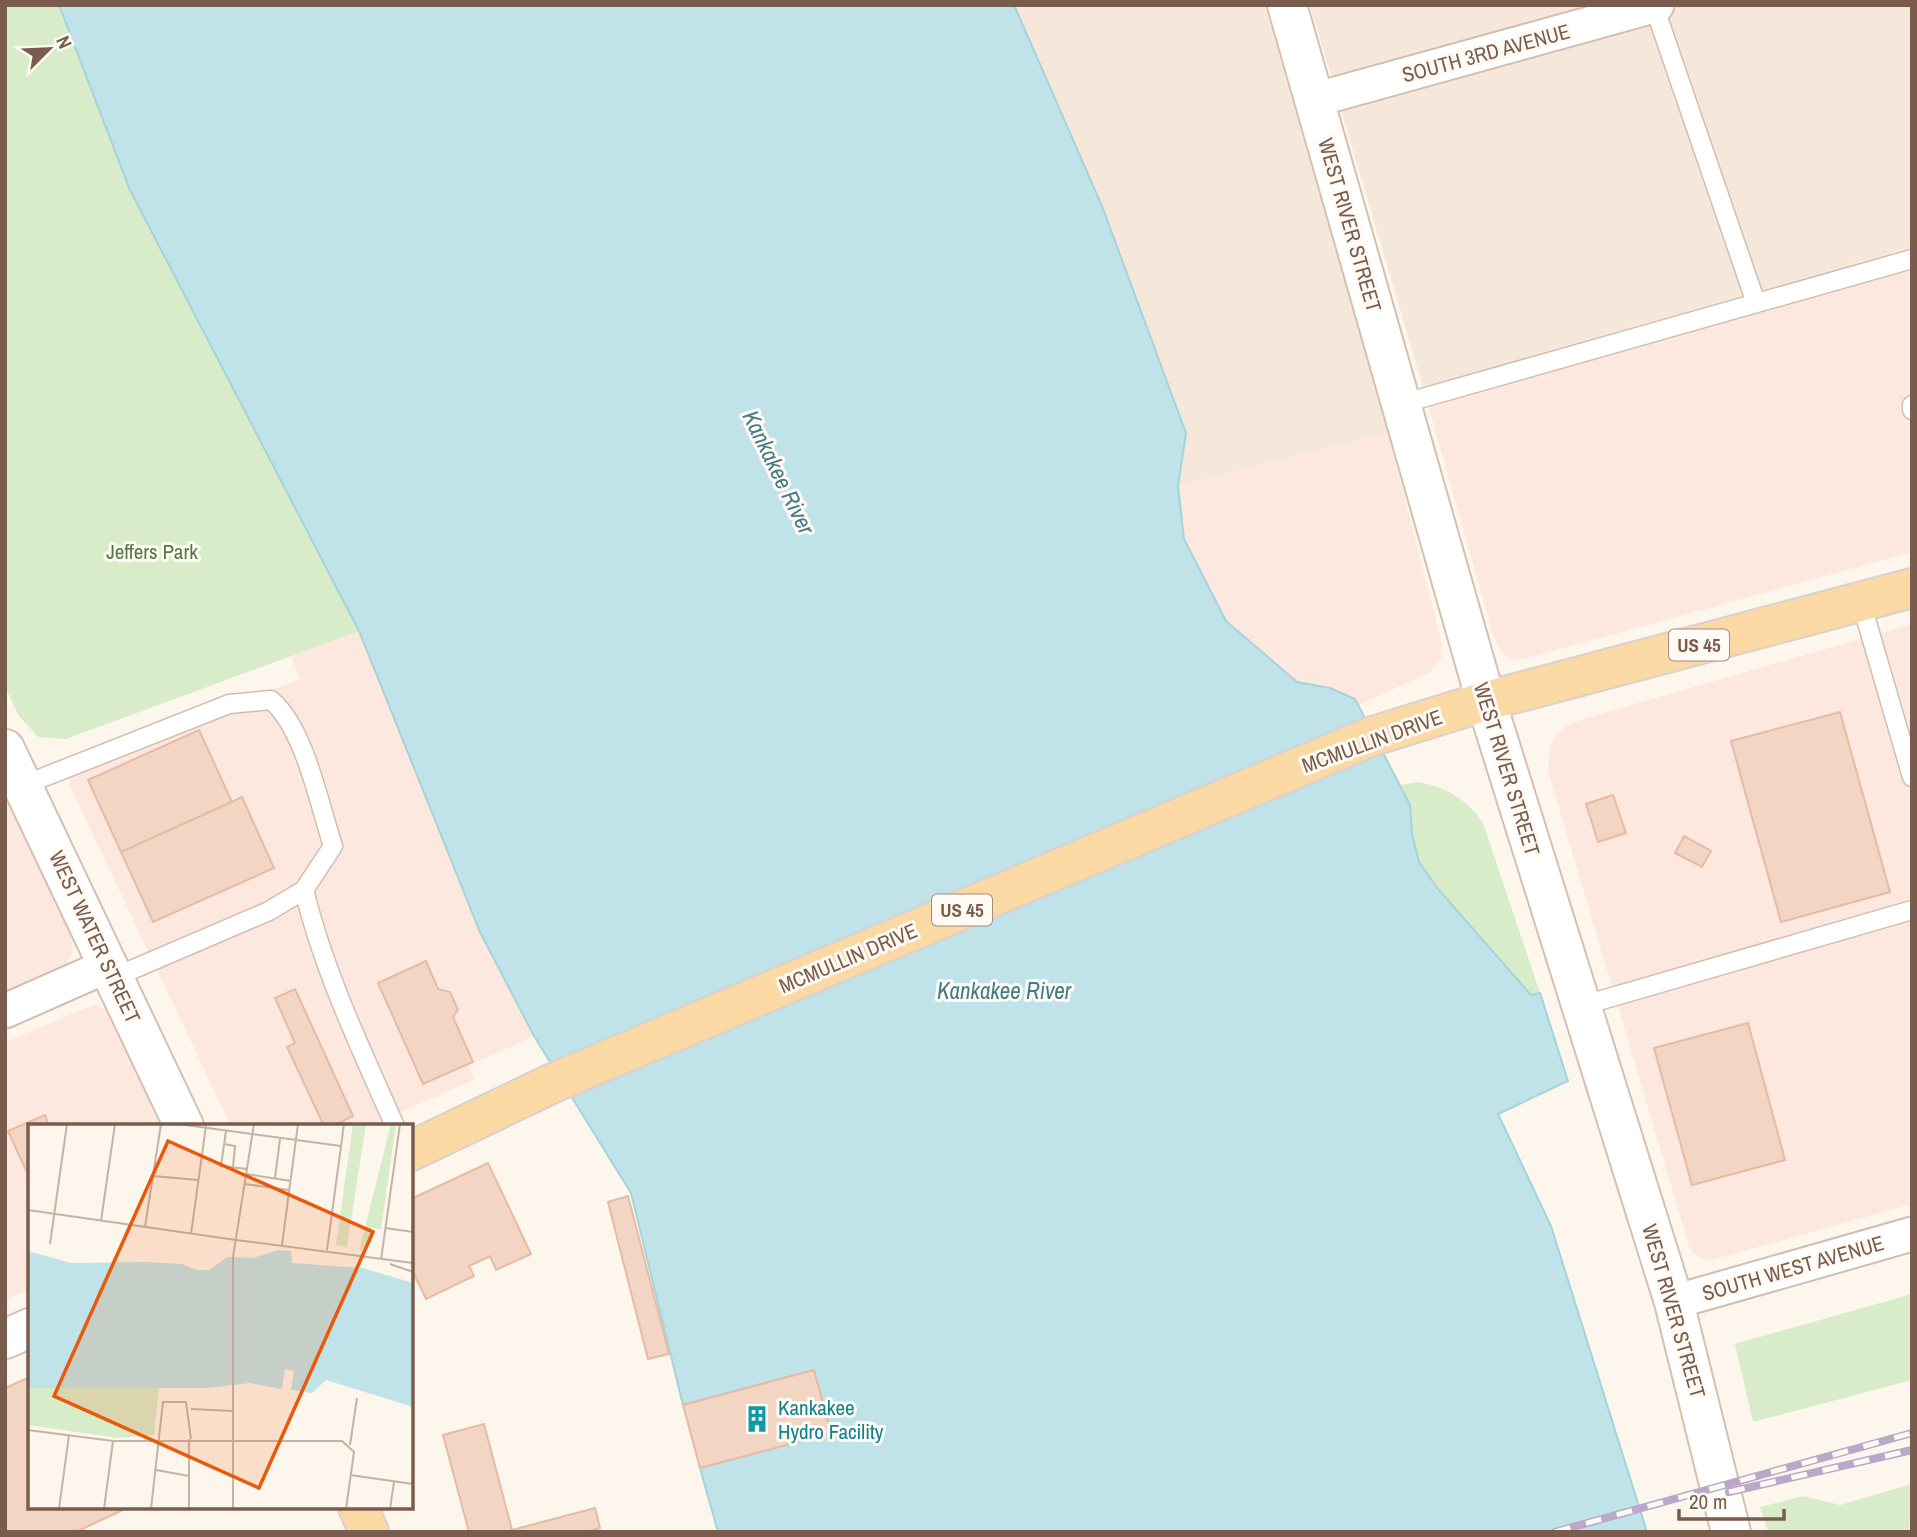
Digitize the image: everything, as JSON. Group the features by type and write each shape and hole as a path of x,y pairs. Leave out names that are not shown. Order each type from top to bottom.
{"main road":[{"name":"WEST RIVER STREET","path":"1287,5 1486,701 1674,1302 1731,1532"},
{"name":"US 45","path":"1486,701 1912,588"},
{"name":"MCMULLIN DRIVE","path":"413,1150 553,1083 1370,737 1486,701"},
{"name":"WEST WATER STREET","path":"5,749 14,789 112,971 183,1124"},
{"path":"5,1339 28,1329"},
{"path":"359,1509 369,1532"}],"street":[{"name":"SOUTH 3RD AVENUE","path":"1314,100 1656,6"},
{"path":"5,1012 112,971"},
{"name":"SOUTH WEST AVENUE","path":"1674,1302 1912,1234"}],"lane":[{"path":"1656,6 1756,303"},
{"path":"1401,404 1912,259"},
{"path":"1861,602 1912,777"},
{"path":"14,789 229,704 271,700 284,712 303,753 333,846 304,891 269,911 112,971"},
{"path":"304,891 311,920 345,1009 394,1124"},
{"path":"1581,1006 1912,910"}],"shaded area":[{"path":"1014,5 1265,5 1388,433 1178,486 1186,433 1102,206"},
{"path":"1310,5 1912,5 1912,247 1423,387"},
{"path":"1912,247 1912,552 1531,657 1511,660 1501,652 1493,635 1423,387"},
{"path":"1388,433 1442,644 1441,659 1429,673 1358,705 1355,699 1330,688 1297,682 1226,621 1184,539 1178,486"},
{"path":"1912,624 1912,1204 1712,1260 1699,1258 1690,1249 1548,771 1550,747 1557,734 1568,725 1583,719"},
{"path":"359,631 480,932 534,1036 469,1065 475,1079 374,1124 230,1124 70,786 71,773 83,763 300,679 291,656"},
{"path":"5,808 14,809 71,936 73,952 66,964 56,971 5,992"},
{"path":"96,1004 110,1012 161,1124 28,1124 28,1290 5,1300 5,1042"}],"green space":[{"name":"Jeffers Park","path":"5,5 59,5 130,190 359,631 66,739 38,737 19,716 5,687"},
{"path":"1419,782 1456,796 1470,807 1483,823 1540,993 1531,995 1438,889 1419,862 1412,833 1410,805 1401,785"},
{"path":"1912,1294 1912,1380 1753,1422 1735,1344"},
{"path":"1912,1484 1909,1532 1768,1532 1760,1507 1803,1496 1840,1505"}],"water":[{"name":"Kankakee River","path":"59,5 1014,5 1102,206 1186,433 1178,486 1184,539 1226,621 1297,682 1330,688 1355,699 1410,805 1412,833 1419,862 1438,889 1531,995 1540,993 1568,1081 1498,1114 1551,1226 1647,1532 718,1532 700,1468 831,1433 814,1370 683,1405 631,1193 534,1036 480,932 359,631 130,190"}],"building":[{"path":"1840,712 1890,892 1781,922 1731,741"},
{"path":"199,730 232,802 121,852 88,780"},
{"path":"1613,795 1626,833 1598,842 1586,804"},
{"path":"242,797 274,868 153,922 121,852"},
{"path":"1684,836 1711,851 1702,867 1675,853"},
{"path":"426,961 438,989 450,992 458,1010 453,1017 473,1062 423,1084 378,983"},
{"path":"295,989 353,1116 337,1124 323,1124 287,1047 295,1043 275,998"},
{"path":"1748,1023 1785,1160 1692,1185 1654,1048"},
{"path":"45,1115 48,1124 28,1124 28,1175 8,1131"},
{"path":"488,1163 531,1254 496,1270 490,1256 469,1266 474,1276 426,1299 413,1272 413,1198"},
{"path":"628,1196 669,1354 648,1359 608,1202"},
{"name":"Kankakee Hydro Facility","path":"814,1370 831,1433 700,1468 683,1405"},
{"path":"28,1378 28,1509 125,1509 76,1532 5,1532 5,1388"},
{"path":"484,1424 512,1530 595,1508 600,1528 586,1532 469,1532 443,1435"}],"railway":[{"path":"1555,1532 1912,1433"},
{"path":"1729,1492 1912,1450"}],"place":[{"name":"Kankakee Hydro Facility","path":"757,1419"}]}
